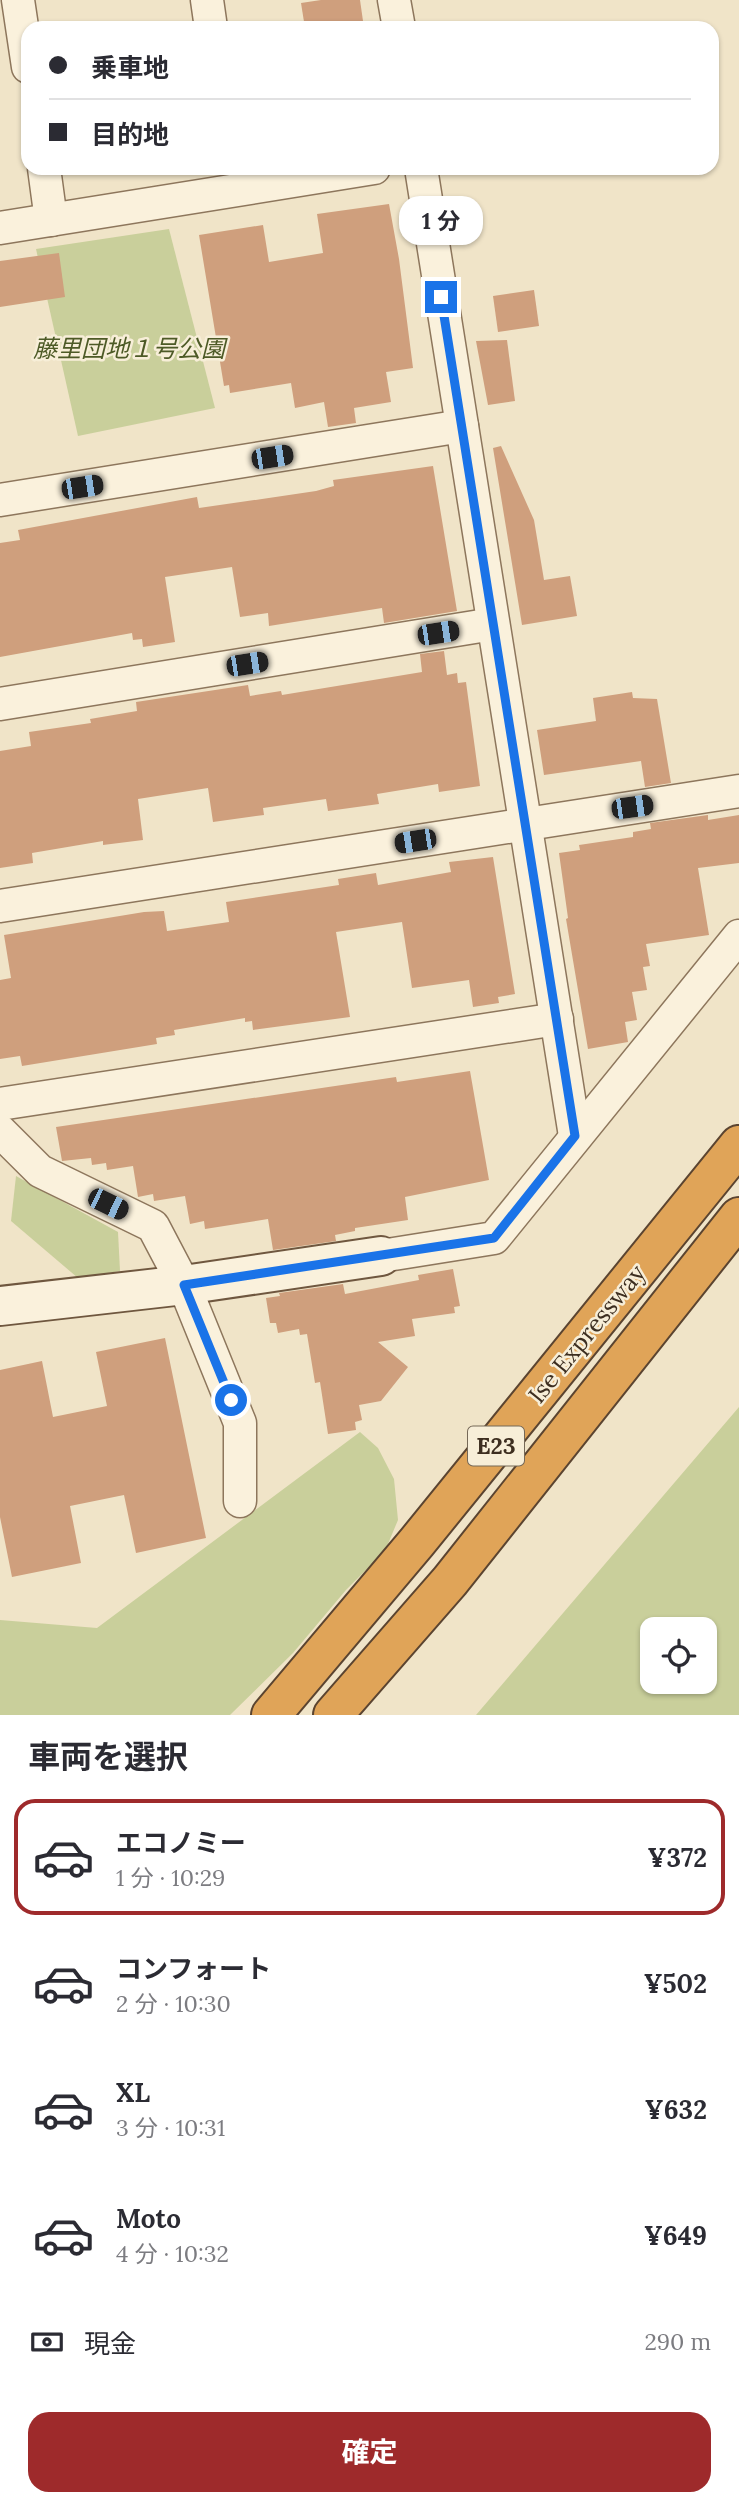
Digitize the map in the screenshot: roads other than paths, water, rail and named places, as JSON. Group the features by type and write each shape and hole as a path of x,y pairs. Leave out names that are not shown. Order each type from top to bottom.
{"highway":[{"name":"Ise Expressway","path":"271,1715 417,1542 728,1160"},
{"name":"Ise Expressway","path":"333,1715 450,1581 739,1217"}],"street":[{"path":"18,0 21,21"},
{"path":"206,0 210,21"},
{"path":"394,0 398,21"},
{"path":"45,175 51,220"},
{"path":"0,228 51,220 235,179 286,175"},
{"path":"422,175 575,1136"},
{"path":"0,500 462,426"},
{"path":"0,704 493,624"},
{"path":"0,906 739,791"},
{"path":"0,1306 184,1285 494,1238 739,936"},
{"path":"0,1104 556,1018"},
{"path":"0,1131 40,1171 153,1226 184,1285 240,1423 240,1501"}],"park label":[{"name":"藤里団地１号公園","path":"129,349"}]}
